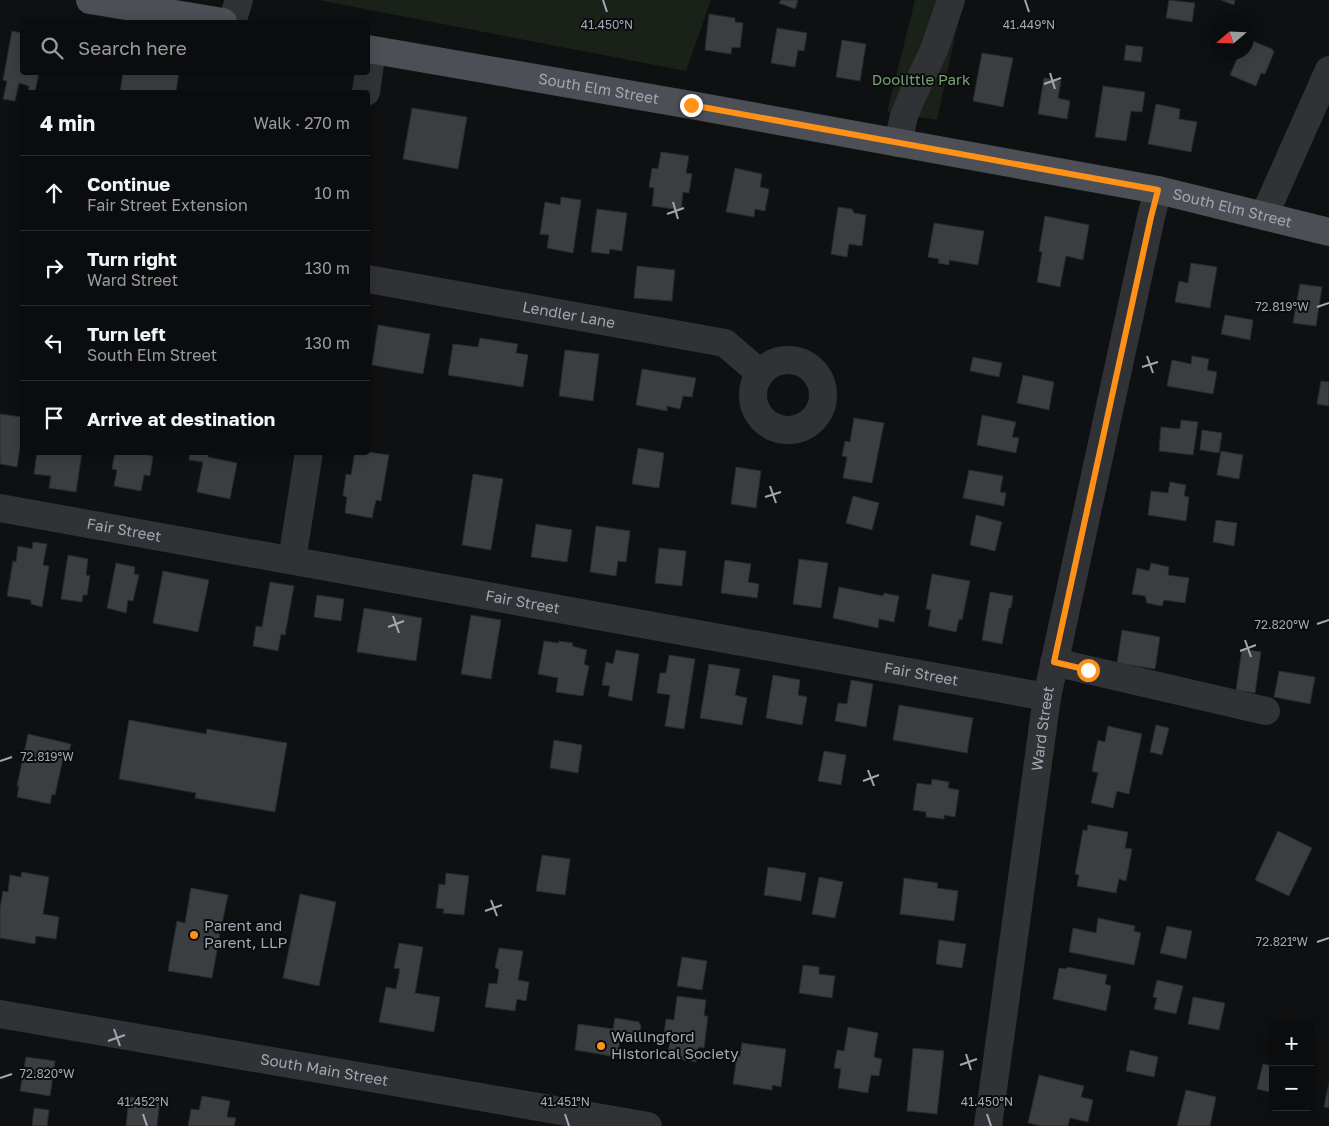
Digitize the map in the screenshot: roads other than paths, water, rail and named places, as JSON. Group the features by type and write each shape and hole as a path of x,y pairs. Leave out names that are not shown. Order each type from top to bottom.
{"main road":[{"path":"90,0 210,20"},
{"name":"South Elm Street","path":"370,49 1158,190 1329,232"}],"street":[{"path":"233,20 239,0"},
{"path":"898,143 910,99 934,50 951,0"},
{"path":"1264,216 1329,70"},
{"path":"366,90 368,75"},
{"name":"Ward Street","path":"988,1126 1047,696 1158,190"},
{"name":"Lendler Lane","path":"370,279 725,344 760,373"},
{"path":"292,560 309,455"},
{"name":"Fair Street","path":"0,508 1047,696"},
{"path":"1054,662 1266,711"},
{"name":"South Main Street","path":"0,1014 648,1126"}],"place":[{"name":"Parent and Parent, LLP","path":"194,935"},
{"name":"Wallingford Historical Society","path":"601,1046"}],"park label":[{"name":"Doolittle Park","path":"921,80"}]}
